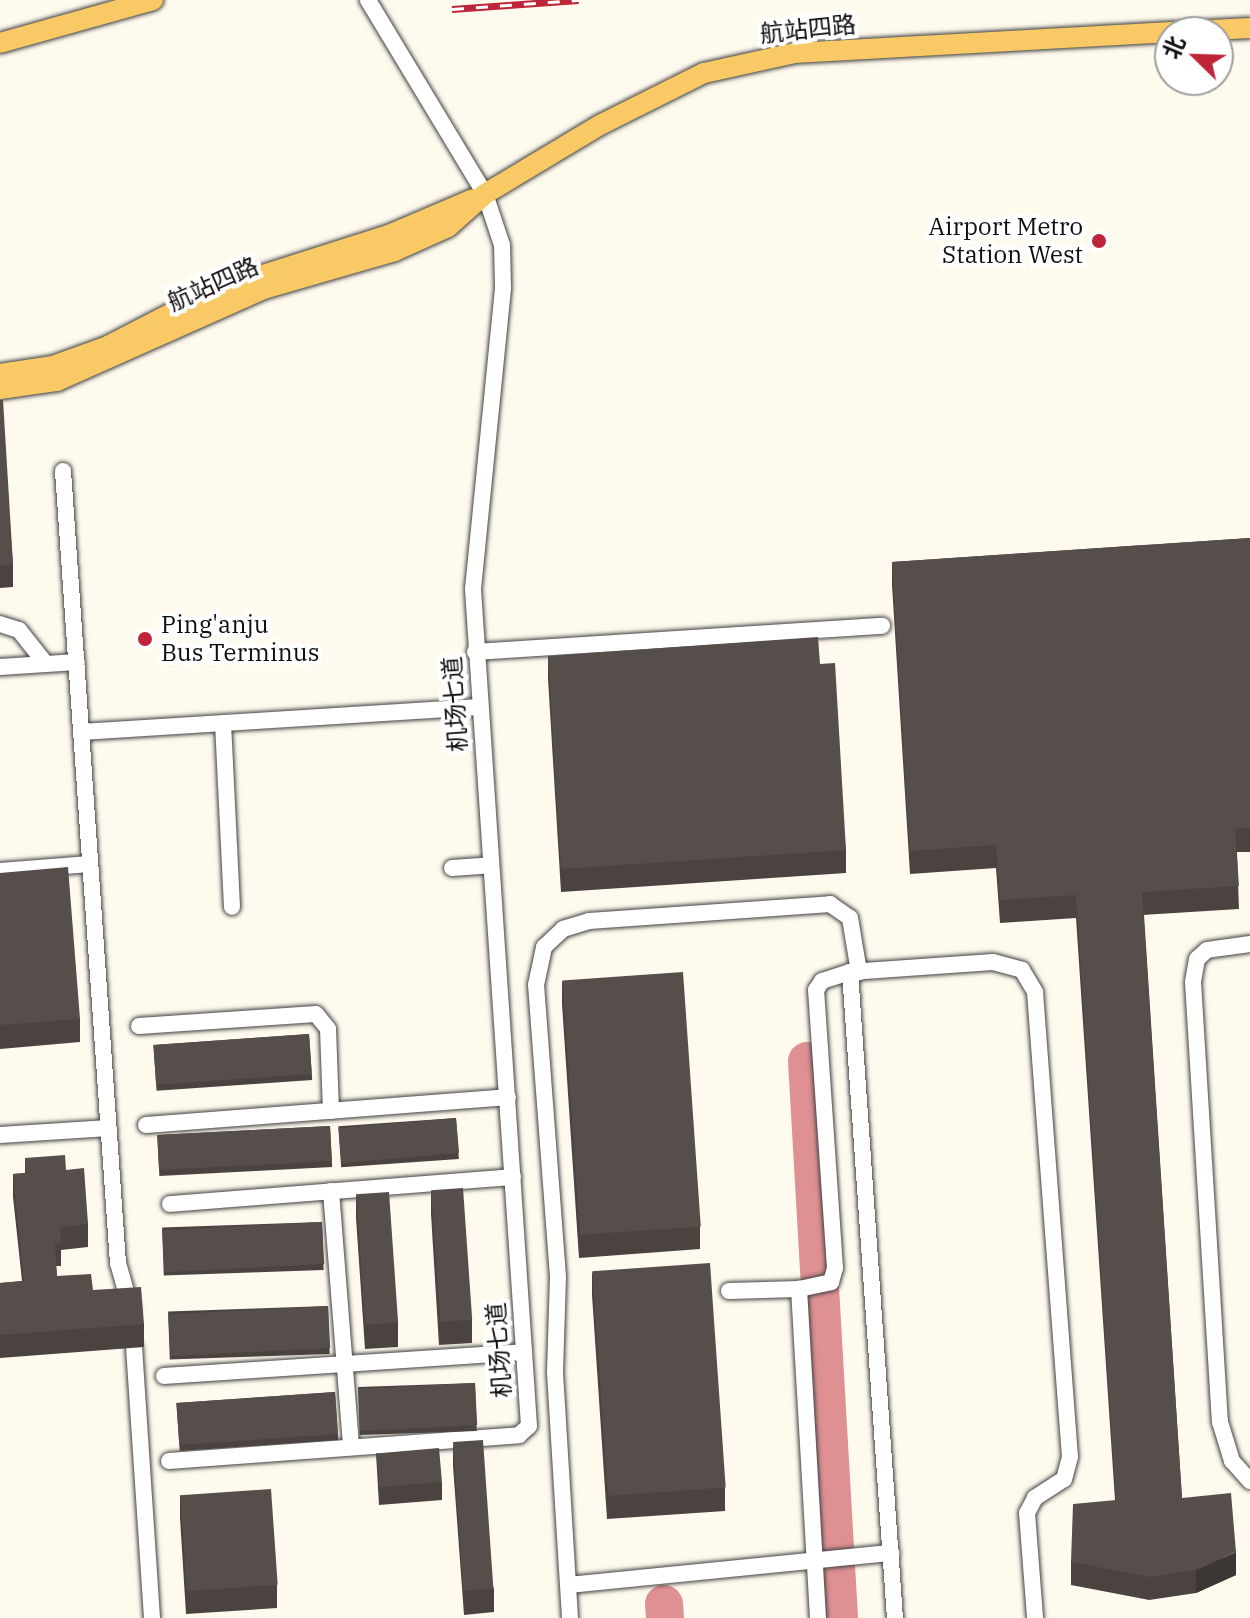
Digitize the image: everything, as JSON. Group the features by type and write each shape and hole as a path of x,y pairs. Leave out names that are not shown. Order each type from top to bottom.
{"main road":[{"path":"0,43 153,0"},
{"name":"航站四路","path":"0,374 53,366 108,346 216,290 391,234 485,194 663,91 755,61 795,53 1154,33"},
{"name":"航站四路","path":"0,389 57,381 249,294 395,251 448,227 485,194"}],"street":[{"name":"机场七道","path":"351,1447 519,1435 529,1426 473,589 504,269 502,245 485,194 368,0"},
{"path":"63,471 118,1263 131,1310"},
{"path":"0,624 19,630 46,664"},
{"path":"475,652 882,626"},
{"path":"0,667 77,662"},
{"path":"81,732 479,707"},
{"path":"223,723 232,907"},
{"path":"0,871 90,864"},
{"path":"452,868 491,865"},
{"path":"570,1618 555,1372 558,1277 536,985 544,947 563,929 589,921 830,904 850,918 895,1618"},
{"path":"1250,944 1207,950 1197,959 1193,982 1220,1422 1232,1461 1250,1481"},
{"path":"729,1291 799,1289 831,1282 835,1268 814,1002 822,981 854,972 1002,962 1022,970 1035,992 1070,1465 1064,1479 1035,1498 1027,1513 1035,1618"},
{"path":"139,1026 316,1014 328,1029 331,1111"},
{"path":"146,1125 508,1097"},
{"path":"0,1135 109,1128"},
{"path":"170,1204 513,1177"},
{"path":"169,1461 351,1447 331,1191"},
{"path":"799,1289 818,1618"},
{"path":"134,1347 152,1618"},
{"path":"164,1376 523,1352"},
{"path":"569,1585 891,1553"}],"building":[{"path":"0,400 3,400 13,564 0,565"},
{"path":"1250,538 1250,828 1235,829 1239,886 1142,892 1182,1498 1231,1493 1236,1552 1196,1570 1149,1577 1071,1562 1073,1504 1116,1500 1076,895 1000,900 996,845 910,851 892,562"},
{"path":"818,637 820,664 835,663 846,850 561,869 548,656"},
{"path":"68,867 80,1019 0,1025 0,873"},
{"path":"683,972 701,1226 580,1235 562,980"},
{"path":"309,1034 312,1074 156,1085 153,1045"},
{"path":"456,1118 459,1153 341,1163 338,1128"},
{"path":"330,1126 332,1161 159,1170 157,1135"},
{"path":"65,1155 66,1170 84,1168 88,1224 60,1227 61,1243 55,1243 57,1276 91,1274 93,1290 141,1287 144,1324 0,1335 0,1283 24,1281 13,1174 26,1173 25,1158"},
{"path":"463,1188 472,1320 440,1322 431,1190"},
{"path":"389,1192 398,1323 365,1325 356,1194"},
{"path":"322,1222 324,1264 164,1272 162,1230"},
{"path":"710,1263 726,1487 608,1496 592,1271"},
{"path":"328,1306 330,1348 170,1356 168,1314"},
{"path":"475,1383 477,1425 360,1431 358,1389"},
{"path":"335,1392 338,1434 179,1445 176,1403"},
{"path":"483,1440 493,1589 463,1591 453,1442"},
{"path":"439,1448 442,1482 379,1487 376,1453"},
{"path":"271,1489 278,1585 187,1591 180,1495"}],"taxiway":[{"path":"807,1061 839,1618"},
{"path":"664,1604 665,1618"}],"railway":[{"path":"452,9 579,0"}],"place":[{"name":"Airport Metro Station West","path":"1099,241"},
{"name":"Ping'anju Bus Terminus","path":"145,639"}]}
